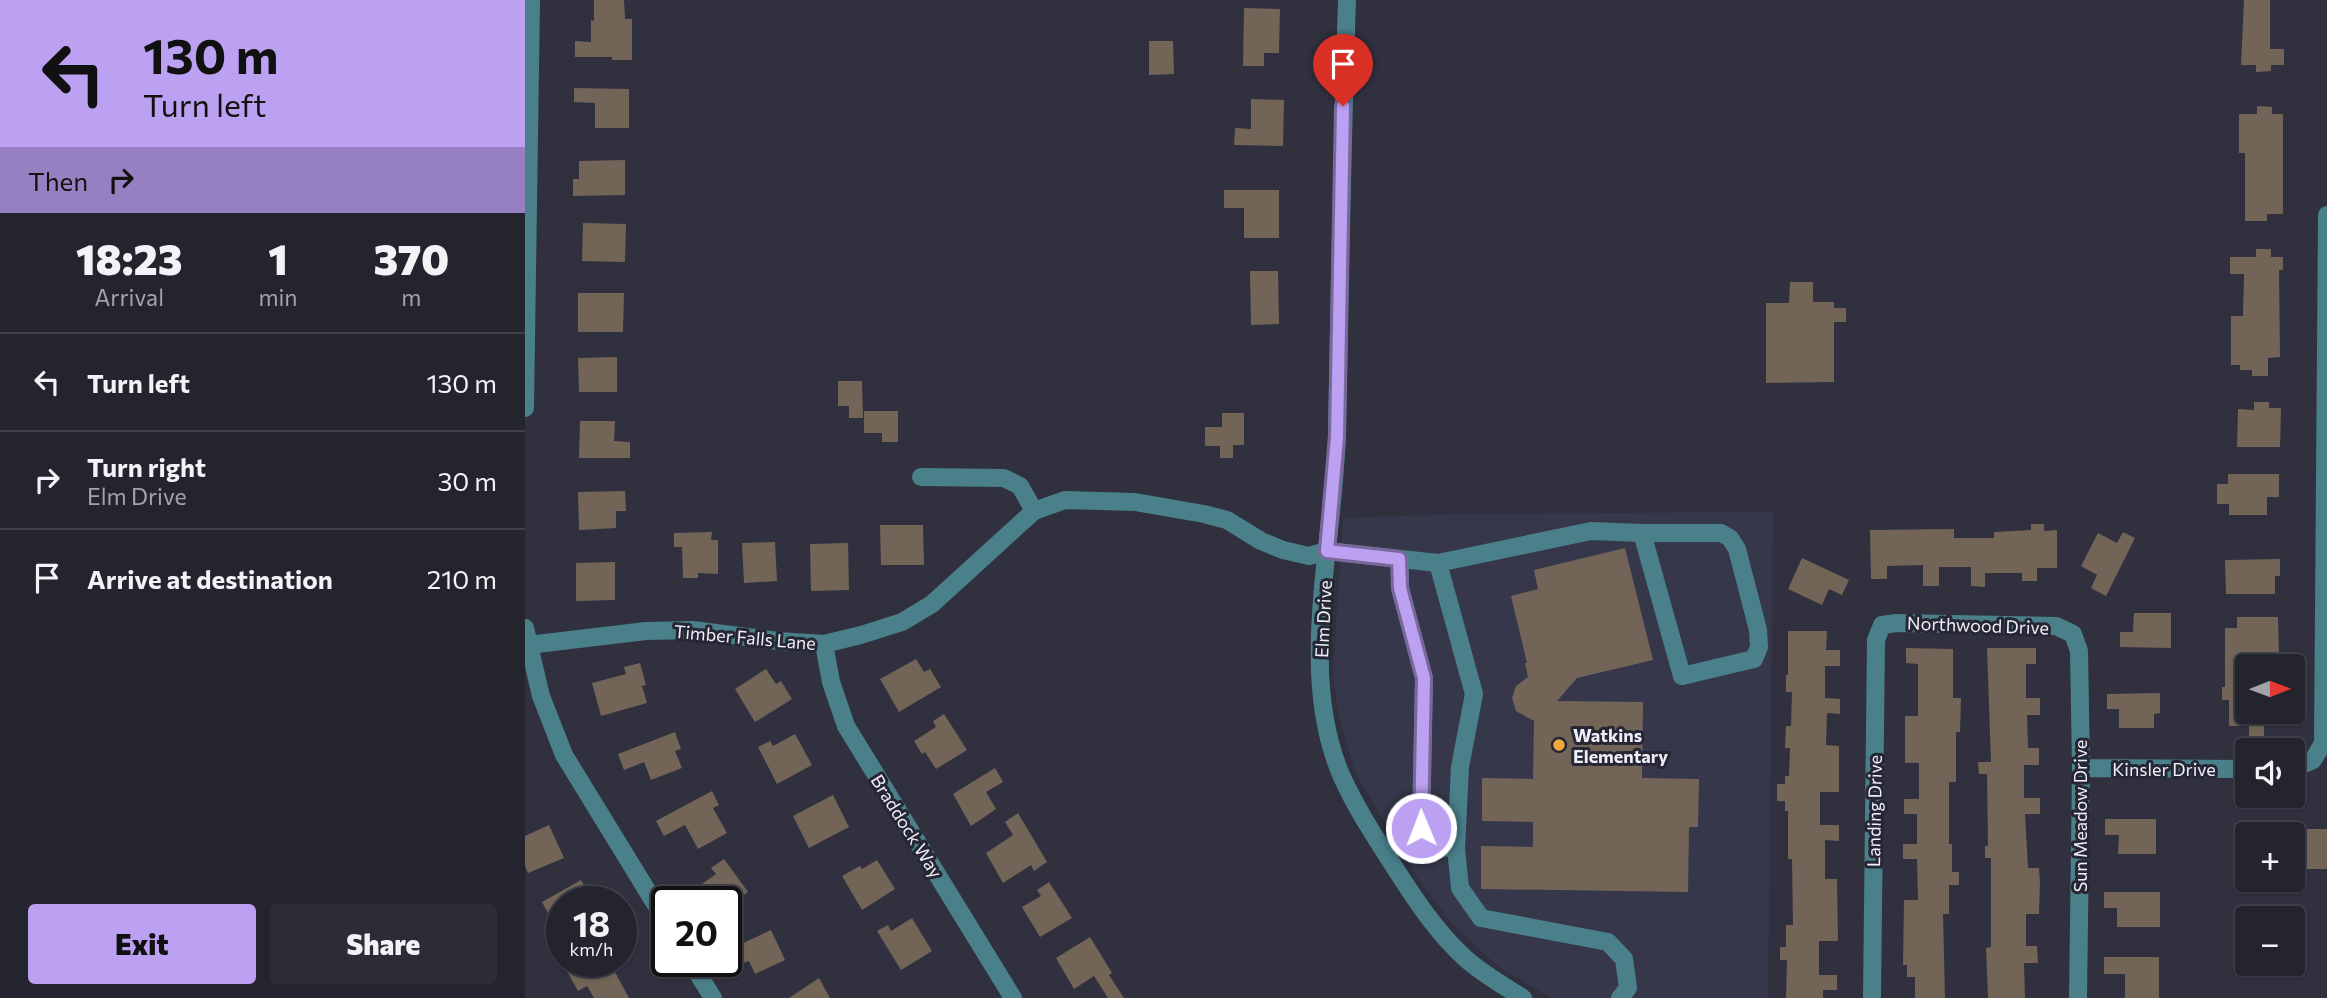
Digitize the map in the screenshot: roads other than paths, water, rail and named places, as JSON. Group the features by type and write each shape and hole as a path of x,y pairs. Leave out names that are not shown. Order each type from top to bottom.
{"street":[{"path":"525,408 531,0"},
{"name":"Elm Drive","path":"1347,0 1340,201 1337,437 1320,655 1322,706 1342,776 1366,823 1404,882 1447,940 1467,960 1524,998"},
{"path":"2305,764 2313,760 2323,743 2327,215"},
{"path":"921,477 1004,478 1020,486 1034,511"},
{"name":"Timber Falls Lane","path":"527,636 694,630 824,644 902,622 932,604 1034,511 1065,500 1135,502 1204,514 1227,520 1283,551 1309,555 1327,551 1438,564 1591,531 1721,533 1730,538 1737,549 1758,630 1759,647 1754,659 1682,676 1642,533"},
{"path":"1399,559 1400,588 1424,678 1421,828 1425,840 1432,846 1456,848"},
{"path":"1438,564 1474,694 1460,767 1456,848 1460,888 1481,918 1608,942 1624,959 1628,988 1620,998"},
{"name":"Northwood Drive","path":"1882,625 2056,626 2074,634"},
{"name":"Landing Drive","path":"1872,998 1877,640 1882,625"},
{"name":"Sun Meadow Drive","path":"2074,634 2079,651 2081,768 2078,998"},
{"path":"527,636 541,696 564,755 651,897"},
{"name":"Braddock Way","path":"824,644 831,682 846,726 1013,998"},
{"name":"Kinsler Drive","path":"2081,768 2235,769"},
{"path":"700,977 713,998"}],"place":[{"name":"Watkins Elementary","path":"1559,745"}]}
